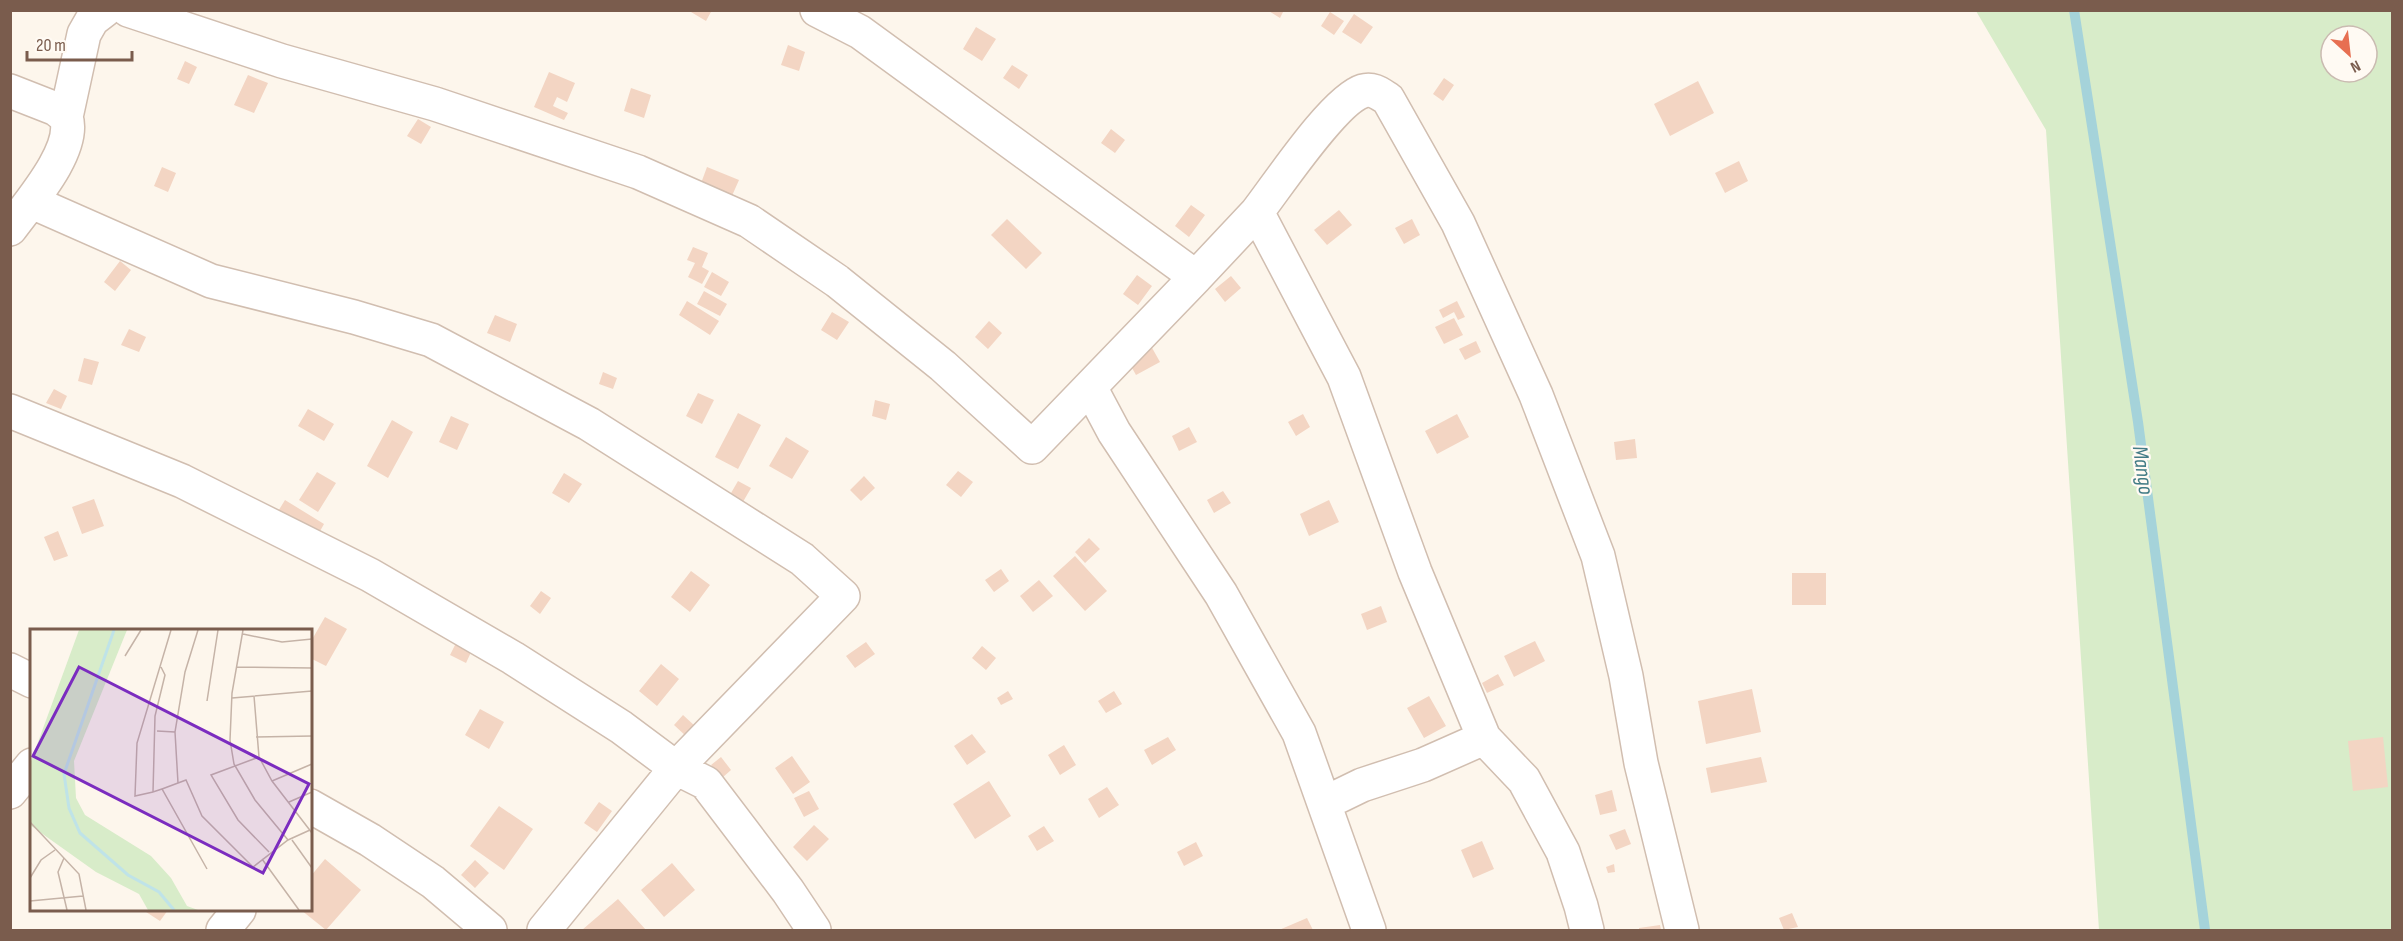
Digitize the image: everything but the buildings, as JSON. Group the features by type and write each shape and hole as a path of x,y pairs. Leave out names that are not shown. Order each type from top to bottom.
{"street":[{"path":"10,229 32,202 61,153 69,128 66,117 84,34 92,20 105,10"},
{"path":"128,10 282,62 435,104 638,172 749,222 845,288 943,366 1032,447 1257,212 1335,110 1362,92 1373,90 1388,99 1458,223 1536,395 1598,556 1626,676 1641,763 1682,930"},
{"path":"817,10 860,32 1196,277"},
{"path":"10,91 56,109 66,117"},
{"path":"32,202 211,281 354,317 431,340 590,424 802,559 843,597 676,768 544,930"},
{"path":"1257,212 1344,377 1415,572 1484,738 1524,780 1563,852 1587,930"},
{"path":"1090,387 1114,432 1221,594 1299,733 1369,930"},
{"path":"10,411 182,481 370,575 513,658 621,727 676,768 706,783 788,891 814,930"},
{"path":"10,670 30,680"},
{"path":"1325,803 1362,785 1423,765 1484,738"},
{"path":"10,792 30,767"},
{"path":"313,811 370,840 433,882 490,930"},
{"path":"223,930 237,911"}],"green space":[{"path":"1976,11 2392,11 2392,930 2099,930 2046,130"}],"waterway":[{"name":"Mango","path":"2074,10 2138,422 2205,930"}]}
